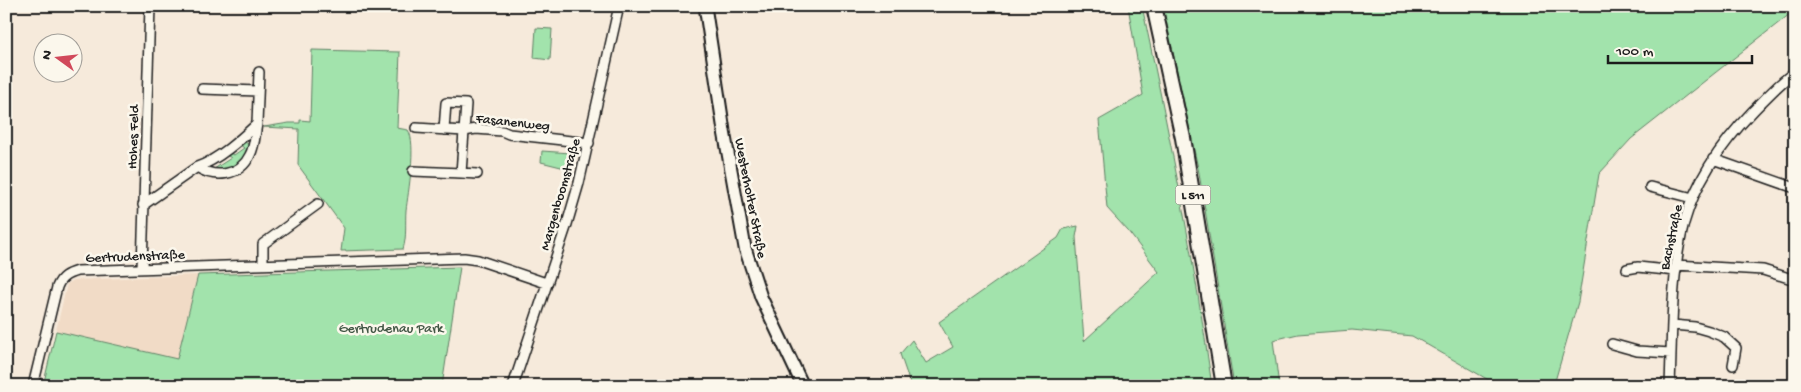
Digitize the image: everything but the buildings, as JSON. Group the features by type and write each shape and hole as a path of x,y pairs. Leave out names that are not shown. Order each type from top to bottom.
{"highway":[{"name":"L 511","path":"1154,6 1183,138 1218,339 1224,386"}],"street":[{"name":"Hohes Feld","path":"142,268 150,6"},
{"name":"Margenboomstraße","path":"512,386 567,224 588,143 619,6"},
{"name":"Westerholter Straße","path":"706,6 722,122 744,241 761,298 803,386"},
{"path":"197,167 212,174 228,174 250,156 257,124 259,72"},
{"name":"Bachstraße","path":"1670,386 1676,268 1684,224 1693,198 1714,159 1742,122 1783,80 1795,72"},
{"path":"202,89 258,91"},
{"name":"Fasanenweg","path":"444,130 446,103 466,104 461,173"},
{"path":"143,205 241,138 257,124"},
{"name":"Fasanenweg","path":"416,128 502,131 509,134 588,143"},
{"path":"1714,159 1795,188"},
{"path":"413,171 477,174"},
{"path":"1650,186 1693,198"},
{"path":"263,264 263,244 318,204"},
{"name":"Gertrudenstraße","path":"33,386 57,287 60,280 66,275 77,271 464,258 478,260 546,283"},
{"path":"1627,269 1638,267 1762,270 1795,280"},
{"path":"1672,326 1695,327 1724,337 1736,348 1733,365"},
{"path":"1612,344 1637,351 1671,353"}],"shaded area":[{"path":"198,275 177,359 56,331 67,284 74,280"}],"green space":[{"path":"1128,6 1142,6 1180,195 1212,386 911,386 900,354 912,340 926,363 953,347 939,322 1058,238 1063,229 1078,226 1076,237 1084,341 1159,272 1128,231 1107,208 1099,120 1143,95"},
{"path":"1163,6 1795,6 1795,10 1631,139 1599,174 1578,302 1555,381 1539,386 1499,386 1412,336 1352,330 1298,334 1273,340 1279,386 1234,386 1199,173"},
{"path":"536,28 552,29 550,60 534,58"},
{"path":"312,50 400,52 397,128 408,130 412,145 403,249 341,251 344,228 298,165 299,129 264,127 300,123 300,120 310,121"},
{"path":"244,141 249,145 244,157 238,164 218,173 206,167 214,169 231,158 225,154 228,152 234,155 244,148 239,144"},
{"path":"542,151 571,153 569,169 541,162"},
{"name":"Gertrudenau Park","path":"460,267 442,386 43,386 56,331 177,359 198,275"}]}
